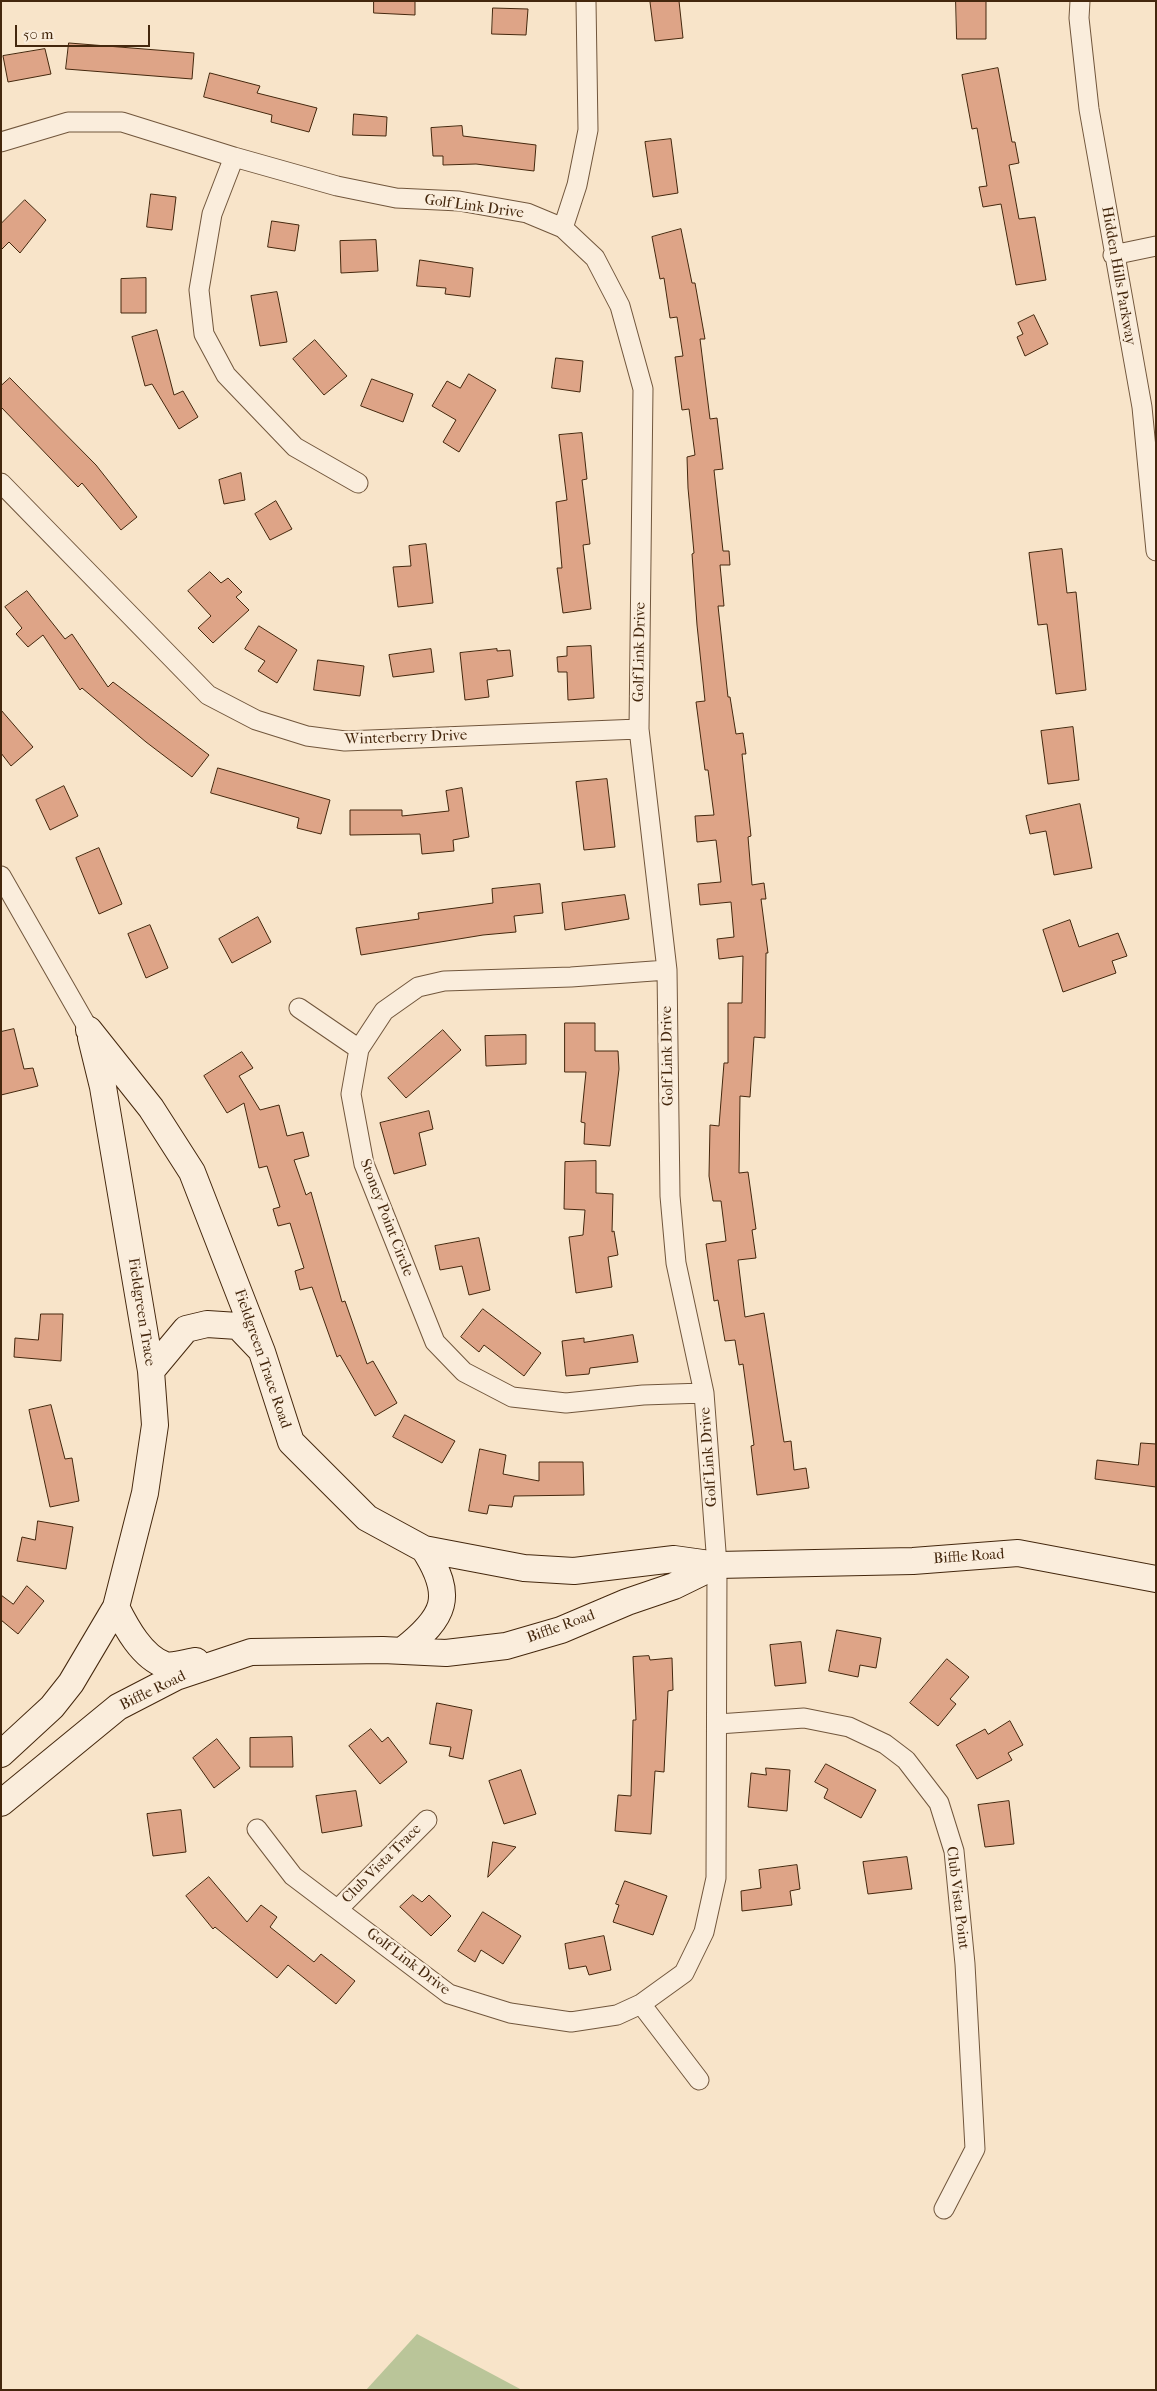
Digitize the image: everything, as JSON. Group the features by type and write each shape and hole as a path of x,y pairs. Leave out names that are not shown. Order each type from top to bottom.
{"street":[{"path":"563,228 577,185 588,130 586,1"},
{"name":"Hidden Hills Parkway","path":"1080,1 1079,18 1089,109 1113,255 1142,407 1156,552"},
{"name":"Golf Link Drive","path":"1,142 68,122 122,122 234,157 337,186 396,198 459,202 527,213 563,228 595,258 620,306 643,389 640,729 667,970 670,1196 676,1263 704,1393 717,1565 718,1724 716,1878 704,1932 684,1973 641,2004 617,2015 571,2022 510,2012 449,1994 293,1876 257,1829"},
{"path":"234,157 212,214 199,290 204,334 226,376 295,447 358,483"},
{"path":"1113,255 1156,246"},
{"name":"Winterberry Drive","path":"1,483 208,695 256,720 307,736 345,741 640,729"},
{"name":"Fieldgreen Trace","path":"1,876 89,1030 103,1087 151,1371 155,1425 146,1483 116,1607 71,1683 52,1707 10,1746"},
{"name":"Stoney Point Circle","path":"667,970 571,977 444,981 418,987 384,1011 358,1049 351,1094 364,1164 435,1342 464,1372 512,1397 566,1403 704,1393"},
{"path":"299,1008 358,1049"},
{"name":"Fieldgreen Trace Road","path":"89,1030 151,1108 192,1172 262,1352 291,1442 367,1518 424,1549 524,1568 574,1571 674,1559 717,1565"},
{"path":"151,1371 186,1329 207,1324 238,1326 262,1352"},
{"path":"403,1650 432,1625 441,1606 442,1587 435,1566 424,1549"},
{"name":"Biffle Road","path":"1,1803 118,1707 176,1677 251,1652 403,1650 446,1653 506,1646 561,1630 627,1602 674,1586 717,1565 913,1561 1018,1553 1156,1579"},
{"path":"116,1607 128,1630 152,1658 167,1665 251,1652"},
{"name":"Club Vista Point","path":"718,1724 804,1718 848,1727 885,1744 906,1760 939,1803 954,1850 966,1964 975,2149 944,2209"},
{"name":"Club Vista Trace","path":"338,1909 427,1820"},
{"path":"641,2004 699,2080"}],"green space":[{"path":"417,2334 522,2390 366,2390"}],"building":[{"path":"374,1 415,1 415,15 374,13"},
{"path":"679,1 683,38 655,41 650,2"},
{"path":"956,1 986,1 986,39 957,39"},
{"path":"493,8 528,9 526,35 492,34"},
{"path":"69,43 194,53 192,79 66,69"},
{"path":"45,49 51,74 8,82 3,56"},
{"path":"998,68 1012,142 1015,142 1019,163 1009,165 1019,219 1035,217 1046,280 1016,285 1001,204 983,207 979,187 987,186 977,128 972,129 962,75"},
{"path":"210,73 260,86 257,93 317,108 309,132 271,122 272,115 204,97"},
{"path":"354,114 387,117 386,136 353,135"},
{"path":"462,126 463,136 536,145 534,171 476,164 443,165 443,156 433,156 431,128"},
{"path":"671,139 678,193 653,197 645,142"},
{"path":"151,194 176,197 172,230 147,227"},
{"path":"25,200 46,220 20,253 9,242 1,250 1,224"},
{"path":"272,221 299,225 295,251 268,247"},
{"path":"681,229 692,283 695,283 705,339 700,339 710,419 717,418 723,469 714,470 723,551 729,551 730,565 720,565 724,606 718,606 728,697 730,697 736,734 743,733 746,754 742,754 751,836 748,837 752,885 764,883 766,899 761,899 768,953 766,953 765,1038 754,1037 750,1097 740,1096 739,1173 748,1172 756,1229 752,1230 756,1258 738,1260 745,1317 764,1313 784,1442 791,1441 794,1470 806,1468 809,1488 757,1495 751,1446 754,1445 743,1364 739,1365 735,1340 725,1341 718,1300 714,1301 706,1244 726,1241 721,1201 713,1201 709,1176 710,1125 719,1126 724,1063 728,1063 728,1003 742,1003 743,956 719,959 717,939 734,937 731,902 700,905 698,884 721,882 716,840 697,842 695,816 714,815 708,770 705,770 696,702 705,701 697,625 692,554 694,553 688,488 687,457 695,455 689,409 682,410 675,357 683,356 677,317 670,318 664,278 660,279 652,237"},
{"path":"376,240 378,271 341,273 340,241"},
{"path":"420,260 473,268 470,297 445,294 446,288 417,286"},
{"path":"146,278 146,313 121,313 121,279"},
{"path":"277,292 287,342 260,346 251,296"},
{"path":"1034,315 1048,344 1025,356 1017,337 1023,334 1018,323"},
{"path":"157,330 174,395 183,391 198,417 179,429 152,384 145,386 132,337"},
{"path":"315,340 347,376 324,395 293,359"},
{"path":"556,358 583,361 580,392 552,388"},
{"path":"469,374 496,390 459,452 443,442 456,420 432,406 447,381 460,388"},
{"path":"10,378 96,465 137,517 121,530 82,483 78,487 1,407 1,386"},
{"path":"372,379 413,394 403,422 361,406"},
{"path":"582,433 587,479 582,480 590,544 583,545 591,609 563,613 557,568 562,568 556,502 567,500 559,435"},
{"path":"241,473 245,500 224,504 219,480"},
{"path":"276,501 292,529 270,540 255,514"},
{"path":"426,544 433,603 398,607 393,567 411,566 409,546"},
{"path":"1062,549 1067,593 1076,592 1086,690 1056,694 1047,624 1038,625 1029,553"},
{"path":"210,572 221,583 228,578 242,592 236,597 249,610 213,643 198,628 211,616 188,591"},
{"path":"27,591 65,639 72,634 108,687 113,682 209,755 192,777 146,742 82,688 80,690 43,635 28,647 16,634 22,628 5,607"},
{"path":"259,626 297,650 277,683 258,671 265,661 245,649"},
{"path":"591,646 594,698 568,700 567,672 558,672 557,657 567,656 567,647"},
{"path":"431,649 434,672 393,677 389,655"},
{"path":"497,649 497,651 510,650 513,676 487,680 489,697 465,700 460,653"},
{"path":"318,660 364,666 360,696 314,690"},
{"path":"1,710 33,747 11,766 1,753"},
{"path":"1073,727 1079,780 1048,784 1041,731"},
{"path":"218,768 330,800 321,834 297,828 299,818 211,793"},
{"path":"607,779 615,847 584,850 576,782"},
{"path":"64,786 78,816 50,830 36,800"},
{"path":"462,788 469,837 453,840 454,851 422,854 420,834 350,835 350,810 402,810 402,816 449,811 446,791"},
{"path":"1080,804 1092,868 1054,875 1046,831 1030,834 1026,816"},
{"path":"99,848 122,904 99,914 76,858"},
{"path":"540,884 543,913 514,916 516,932 483,935 361,955 356,928 419,919 418,913 493,903 492,889"},
{"path":"625,895 629,919 565,930 562,903"},
{"path":"258,917 271,942 232,963 219,939"},
{"path":"1070,920 1079,947 1118,933 1127,956 1112,961 1116,973 1063,992 1043,930"},
{"path":"150,925 168,968 146,978 128,934"},
{"path":"565,1023 595,1023 595,1051 618,1051 619,1069 610,1146 584,1144 585,1123 581,1122 586,1072 565,1072"},
{"path":"14,1029 24,1069 33,1068 38,1086 1,1095 1,1032"},
{"path":"443,1030 461,1050 406,1098 388,1078"},
{"path":"526,1035 526,1064 486,1066 485,1036"},
{"path":"242,1052 253,1068 239,1076 260,1110 279,1105 287,1136 303,1132 309,1156 294,1160 306,1195 311,1192 342,1302 345,1301 367,1364 373,1361 397,1403 375,1416 340,1355 337,1357 312,1287 300,1290 295,1271 304,1268 290,1223 278,1226 273,1209 280,1207 267,1166 259,1168 244,1103 227,1113 204,1076"},
{"path":"429,1111 433,1129 419,1133 426,1165 394,1174 380,1123"},
{"path":"596,1161 596,1193 613,1194 612,1232 614,1231 618,1255 608,1257 612,1287 576,1293 569,1237 583,1235 585,1210 564,1209 565,1162"},
{"path":"479,1238 490,1290 469,1295 462,1266 440,1270 435,1246"},
{"path":"483,1309 541,1353 524,1376 484,1345 479,1352 461,1337"},
{"path":"41,1314 63,1314 61,1361 14,1357 15,1338 38,1340"},
{"path":"633,1335 638,1362 590,1368 589,1374 566,1376 562,1341 584,1338 584,1342"},
{"path":"51,1405 65,1459 72,1458 79,1501 50,1507 29,1410"},
{"path":"405,1415 455,1441 442,1463 393,1437"},
{"path":"1141,1443 1156,1444 1156,1487 1095,1479 1097,1460 1138,1465"},
{"path":"480,1449 506,1455 503,1474 539,1481 539,1462 583,1462 584,1495 514,1496 512,1507 489,1505 487,1514 469,1511"},
{"path":"38,1521 73,1527 66,1569 17,1561 22,1537 35,1540"},
{"path":"27,1586 44,1601 18,1634 1,1620 1,1595 13,1604"},
{"path":"837,1630 881,1638 876,1668 860,1665 858,1677 829,1671"},
{"path":"801,1642 806,1683 775,1686 770,1645"},
{"path":"649,1656 650,1660 672,1658 673,1690 668,1691 664,1772 655,1771 651,1834 615,1831 618,1795 631,1796 633,1720 636,1720 633,1657"},
{"path":"947,1659 969,1677 950,1699 956,1704 938,1726 910,1703"},
{"path":"437,1703 472,1710 463,1759 449,1756 451,1747 430,1744"},
{"path":"1010,1721 1023,1745 1008,1753 1012,1760 977,1779 956,1745 985,1729 988,1734"},
{"path":"371,1729 382,1742 388,1737 407,1762 380,1784 349,1746"},
{"path":"292,1737 293,1767 250,1767 250,1738"},
{"path":"217,1739 240,1768 214,1788 193,1758"},
{"path":"826,1764 876,1790 861,1818 824,1798 828,1789 815,1782"},
{"path":"766,1768 790,1770 787,1811 748,1807 751,1773 766,1775"},
{"path":"521,1770 536,1814 504,1824 489,1781"},
{"path":"356,1791 362,1826 322,1833 316,1796"},
{"path":"1009,1801 1014,1844 985,1847 978,1805"},
{"path":"181,1810 186,1852 153,1856 147,1814"},
{"path":"493,1842 516,1847 488,1877"},
{"path":"907,1857 912,1889 868,1894 863,1862"},
{"path":"797,1865 800,1889 790,1891 792,1905 742,1911 741,1891 761,1888 759,1870"},
{"path":"209,1877 247,1922 261,1905 277,1917 270,1927 314,1962 321,1954 355,1981 336,2004 288,1965 277,1978 215,1927 213,1929 186,1896"},
{"path":"625,1881 667,1896 653,1935 613,1922 619,1905 616,1904"},
{"path":"413,1895 422,1902 429,1895 451,1916 431,1936 400,1907"},
{"path":"483,1912 521,1936 503,1964 481,1950 475,1962 458,1951"},
{"path":"604,1936 611,1970 589,1975 586,1966 569,1969 565,1944"}]}
